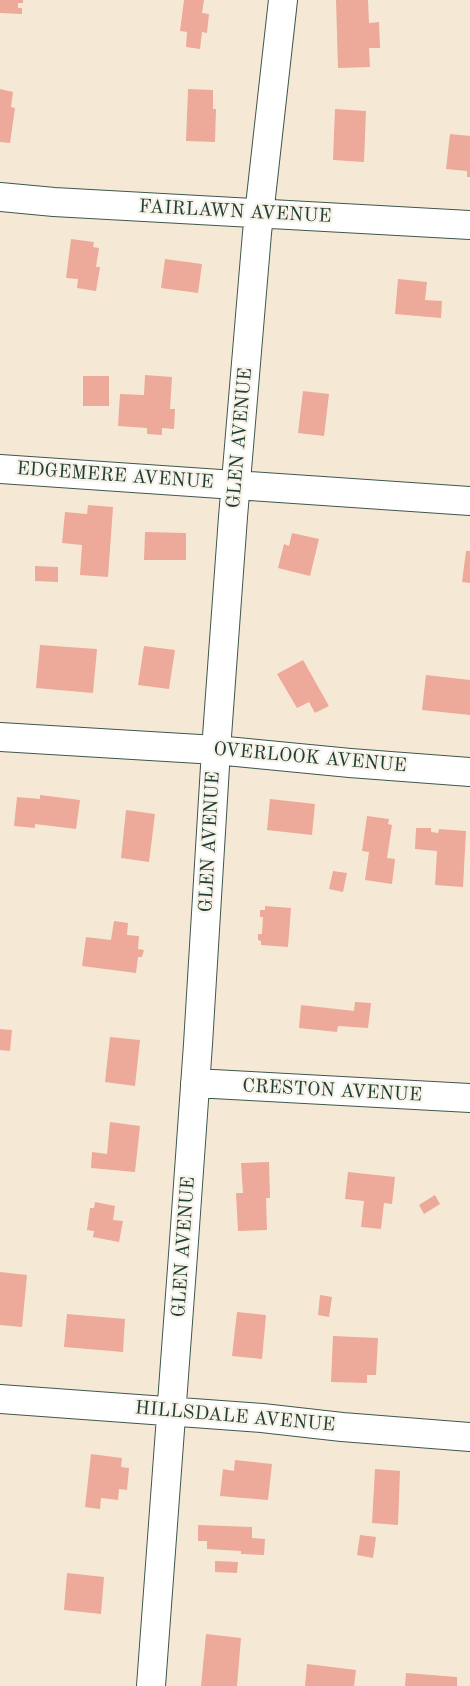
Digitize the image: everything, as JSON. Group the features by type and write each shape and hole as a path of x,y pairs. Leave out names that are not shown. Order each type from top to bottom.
{"street":[{"name":"GLEN AVENUE","path":"151,1686 172,1412 216,750 236,485 259,214 283,0"},
{"name":"FAIRLAWN AVENUE","path":"0,197 259,214 470,225"},
{"name":"EDGEMERE AVENUE","path":"0,469 470,501"},
{"name":"OVERLOOK AVENUE","path":"0,737 216,750 470,772"},
{"name":"CRESTON AVENUE","path":"195,1083 470,1098"},
{"name":"HILLSDALE AVENUE","path":"0,1399 262,1418 342,1427 470,1437"}],"building":[{"path":"0,0 23,0 23,3 18,3 18,8 22,8 22,14 0,13"},
{"path":"184,0 204,0 202,13 209,14 207,33 202,32 200,49 186,47 187,32 180,31"},
{"path":"336,0 368,0 369,23 379,22 380,48 369,48 370,67 338,68"},
{"path":"0,89 13,92 11,107 15,108 10,143 0,142"},
{"path":"188,89 213,90 213,109 216,109 215,142 186,141"},
{"path":"335,109 366,111 364,162 333,160"},
{"path":"450,134 470,136 470,177 467,177 467,171 446,169"},
{"path":"71,239 94,242 93,247 99,248 96,267 100,267 96,291 77,288 78,279 66,278"},
{"path":"165,259 202,264 198,293 161,288"},
{"path":"398,279 427,282 425,300 442,301 441,318 395,314"},
{"path":"145,375 172,377 170,409 175,409 174,429 162,428 162,435 147,434 147,428 118,426 120,394 144,395"},
{"path":"83,376 109,376 109,406 83,406"},
{"path":"303,391 329,394 324,436 298,433"},
{"path":"88,505 113,507 108,577 80,575 82,545 62,543 65,512 87,514"},
{"path":"145,532 186,533 186,560 144,560"},
{"path":"292,533 319,539 310,576 278,568 284,544 289,546"},
{"path":"466,551 470,551 470,583 462,582"},
{"path":"35,566 58,567 58,582 35,581"},
{"path":"40,645 97,649 93,693 36,688"},
{"path":"144,646 175,650 169,689 138,685"},
{"path":"303,660 329,706 315,713 309,702 297,708 277,674"},
{"path":"426,675 470,680 470,715 422,710"},
{"path":"40,795 80,800 76,829 35,824 35,828 14,826 17,797 40,799"},
{"path":"270,799 315,804 312,835 267,830"},
{"path":"126,810 155,814 149,862 121,858"},
{"path":"367,816 389,819 388,824 392,825 387,858 395,859 392,884 365,880 369,852 362,851"},
{"path":"416,828 431,828 431,832 438,833 439,829 466,831 463,887 435,885 437,851 415,849"},
{"path":"333,871 347,873 343,892 329,889"},
{"path":"265,906 291,908 288,947 261,945 261,941 258,940 258,934 262,934 263,917 260,917 260,910 265,910"},
{"path":"114,921 128,923 127,935 139,936 138,949 144,950 142,957 138,957 136,973 82,966 86,937 111,940"},
{"path":"355,1002 371,1003 368,1028 338,1026 337,1032 299,1028 301,1005 354,1011"},
{"path":"0,1029 12,1030 10,1051 0,1050"},
{"path":"110,1037 140,1040 135,1086 105,1082"},
{"path":"110,1122 140,1126 135,1172 91,1168 92,1152 107,1154"},
{"path":"269,1162 270,1198 266,1198 267,1230 238,1231 236,1193 243,1193 241,1163"},
{"path":"348,1172 395,1177 392,1204 384,1203 381,1229 361,1227 364,1201 345,1199"},
{"path":"435,1195 440,1204 424,1214 419,1205"},
{"path":"95,1202 115,1206 113,1220 123,1221 119,1242 93,1237 94,1231 87,1230 90,1208 94,1208"},
{"path":"0,1272 27,1275 22,1327 0,1325"},
{"path":"320,1295 332,1297 329,1317 318,1315"},
{"path":"237,1312 266,1315 262,1359 232,1356"},
{"path":"67,1314 125,1319 123,1352 64,1347"},
{"path":"333,1336 378,1338 376,1375 367,1375 367,1383 331,1382"},
{"path":"91,1454 122,1458 121,1467 129,1468 127,1490 119,1489 118,1500 101,1498 100,1509 85,1507"},
{"path":"235,1460 272,1464 268,1500 220,1496 223,1469 234,1471"},
{"path":"375,1469 400,1471 398,1525 372,1523"},
{"path":"198,1525 252,1527 252,1538 265,1539 264,1555 241,1554 241,1551 207,1549 207,1541 198,1541"},
{"path":"360,1535 376,1537 373,1558 357,1555"},
{"path":"215,1561 238,1562 237,1573 215,1572"},
{"path":"67,1573 104,1577 101,1614 64,1610"},
{"path":"206,1634 241,1638 237,1686 201,1686"},
{"path":"307,1664 356,1670 354,1686 305,1686"},
{"path":"406,1673 457,1677 457,1686 405,1686"}]}
